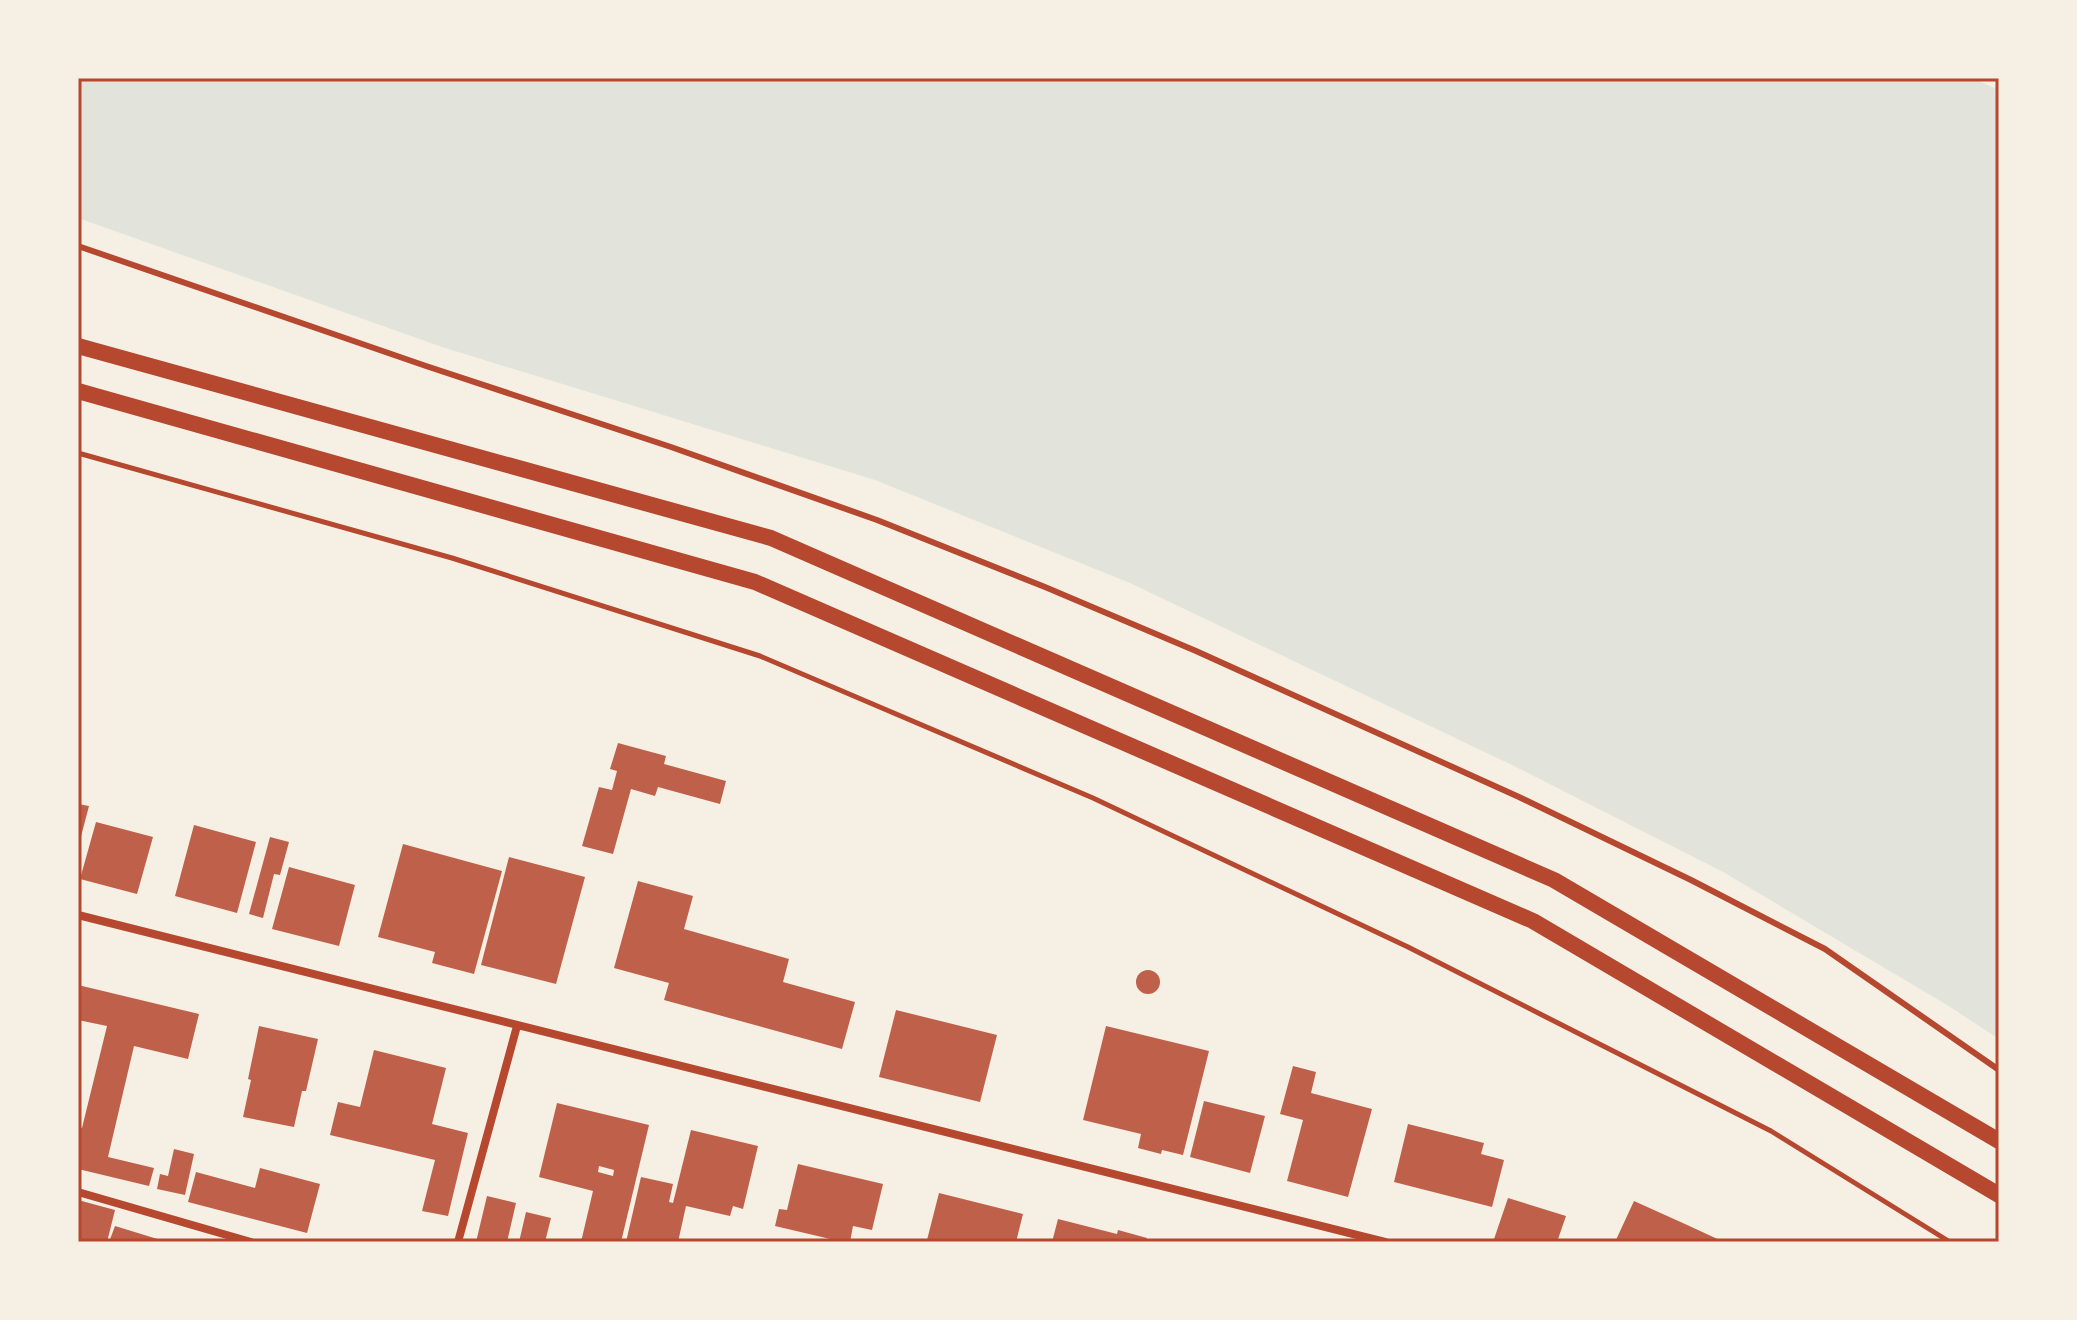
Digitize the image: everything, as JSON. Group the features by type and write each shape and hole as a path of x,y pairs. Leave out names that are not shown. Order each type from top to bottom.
{"main road":[{"path":"78,346 771,538 1554,880 1999,1141"},
{"path":"78,391 755,582 1533,921 1999,1195"}],"street":[{"path":"78,915 1385,1242"},
{"path":"458,1242 517,1026"},
{"path":"78,1192 251,1242"}],"lane":[{"path":"78,246 877,520 1196,651 1519,797 1812,942 1999,1070"}],"path":[{"path":"78,453 452,558 760,656 1093,798 1408,947 1771,1131 1950,1242"}],"shaded area":[{"path":"78,78 1972,78 1999,90 1999,1039 1723,872 1512,765 1130,583 875,480 442,347 78,218"}],"building":[{"path":"618,743 666,756 664,764 726,781 720,804 658,787 655,796 631,789 613,854 582,846 599,787 612,790 617,771 610,769"},
{"path":"78,804 89,806 79,844 78,844"},
{"path":"96,822 153,837 137,894 80,879"},
{"path":"194,825 256,842 237,913 175,896"},
{"path":"270,837 289,842 280,875 274,874 263,918 249,914"},
{"path":"403,844 502,871 474,974 432,963 435,952 378,937"},
{"path":"509,857 585,877 556,984 481,965"},
{"path":"289,867 355,885 339,946 272,929"},
{"path":"638,881 693,896 684,929 789,959 783,982 855,1002 842,1049 664,1000 669,983 614,968"},
{"path":"1143,970 1153,970 1160,977 1160,987 1153,994 1143,994 1136,987 1136,977"},
{"path":"78,985 199,1014 188,1059 134,1046 108,1157 154,1168 149,1186 78,1169 78,1126 82,1128 107,1026 78,1020"},
{"path":"896,1010 997,1035 980,1102 879,1077"},
{"path":"259,1026 318,1039 294,1127 243,1117"},
{"path":"1106,1026 1209,1051 1183,1155 1138,1148 1141,1134 1083,1120"},
{"path":"374,1050 446,1068 432,1124 468,1133 448,1216 422,1211 435,1160 330,1135 338,1102 360,1107"},
{"path":"1293,1066 1316,1072 1311,1093 1372,1109 1348,1197 1287,1181 1303,1120 1280,1114"},
{"path":"1204,1101 1265,1116 1250,1173 1190,1157"},
{"path":"557,1103 649,1125 621,1242 581,1242 593,1191 539,1177","holes":["599,1166 614,1170 613,1176 598,1172"]},
{"path":"1408,1124 1484,1143 1481,1154 1504,1160 1492,1207 1394,1182"},
{"path":"691,1130 758,1146 743,1209 733,1206 730,1216 686,1206 678,1242 626,1242 641,1177 673,1184 669,1202 673,1203"},
{"path":"174,1149 194,1154 185,1195 157,1189 160,1174 168,1176"},
{"path":"798,1164 883,1184 872,1230 853,1226 850,1242 843,1242 775,1226 779,1209 787,1210"},
{"path":"260,1168 320,1184 307,1233 188,1202 196,1172 255,1188"},
{"path":"939,1193 1023,1214 1016,1242 927,1240"},
{"path":"487,1196 516,1203 507,1242 476,1242"},
{"path":"1508,1198 1566,1216 1557,1242 1493,1242"},
{"path":"78,1200 115,1210 107,1242 78,1242"},
{"path":"1634,1201 1685,1224 1724,1242 1615,1242"},
{"path":"526,1212 551,1218 545,1242 519,1242"},
{"path":"1058,1219 1147,1238 1146,1242 1052,1242"},
{"path":"115,1226 164,1241 109,1242"}]}
